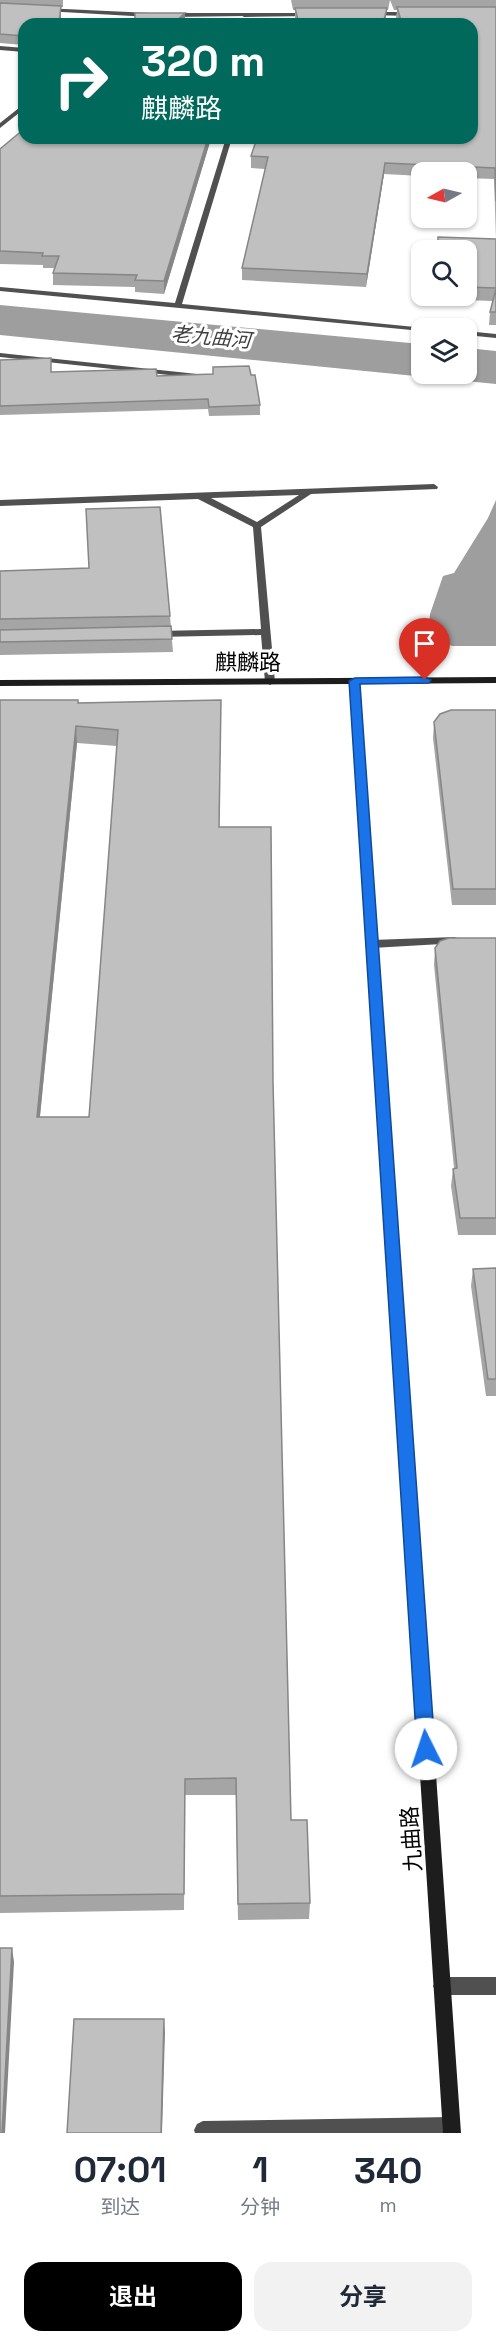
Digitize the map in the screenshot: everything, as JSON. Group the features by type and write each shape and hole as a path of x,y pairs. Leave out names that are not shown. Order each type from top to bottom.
{"street":[{"path":"33,9 146,15 312,15"},
{"path":"368,14 414,14"},
{"path":"0,48 9,52 18,51"},
{"path":"0,126 18,111"},
{"path":"178,305 227,144"},
{"path":"0,289 411,327"},
{"path":"477,334 496,336"},
{"path":"0,355 197,376"},
{"path":"0,503 434,487"},
{"path":"256,526 308,493"},
{"path":"200,496 256,526"},
{"path":"256,526 270,682"},
{"path":"150,634 265,632"},
{"name":"麒麟路","path":"0,683 496,680"},
{"name":"九曲路","path":"355,681 452,2129"},
{"path":"372,944 462,940"},
{"path":"442,1986 496,1986"},
{"path":"203,2130 452,2129"}],"water":[{"name":"老九曲河","path":"0,305 411,343 411,376 0,335"},
{"path":"477,349 496,351 496,384 477,382"},
{"path":"496,500 496,646 452,646 428,635 430,614 443,576 454,573 488,518"}],"building":[{"path":"0,3 61,6 60,18 18,18 18,36 0,34"},
{"path":"397,7 496,7 496,201 495,168 477,167 477,162 385,163 367,274 242,268 268,157 251,156 255,144 478,144 478,18 400,18"},
{"path":"295,8 387,8 384,18 298,18"},
{"path":"135,13 185,13 180,18 135,18"},
{"path":"18,134 18,144 206,144 164,281 135,280 137,275 53,273 59,256 0,251 0,149"},
{"path":"438,237 496,239 496,288 477,287 477,240 438,240"},
{"path":"496,289 496,312 490,312"},
{"path":"51,358 51,372 156,369 157,376 213,374 213,367 249,366 251,375 255,375 260,405 209,407 208,399 0,406 0,360"},
{"path":"160,507 170,616 0,619 0,571 89,568 86,509"},
{"path":"171,626 172,639 0,642 0,630"},
{"path":"0,700 78,700 78,703 221,700 219,827 271,827 273,1082 291,1820 307,1820 310,1903 238,1904 236,1778 185,1779 184,1894 0,1896","holes":["76,726 118,730 89,1117 37,1117"]},
{"path":"451,710 496,710 496,889 453,889 434,722 440,714"},
{"path":"449,938 496,938 496,1218 460,1218 453,1169 457,1168 435,948 440,941"},
{"path":"496,1268 496,1379 488,1379 473,1269"},
{"path":"0,1948 12,1948 2,2133 0,2133"},
{"path":"74,2019 164,2019 161,2133 67,2133"}],"route":[{"path":"425,680 355,681 426,1749"}]}
